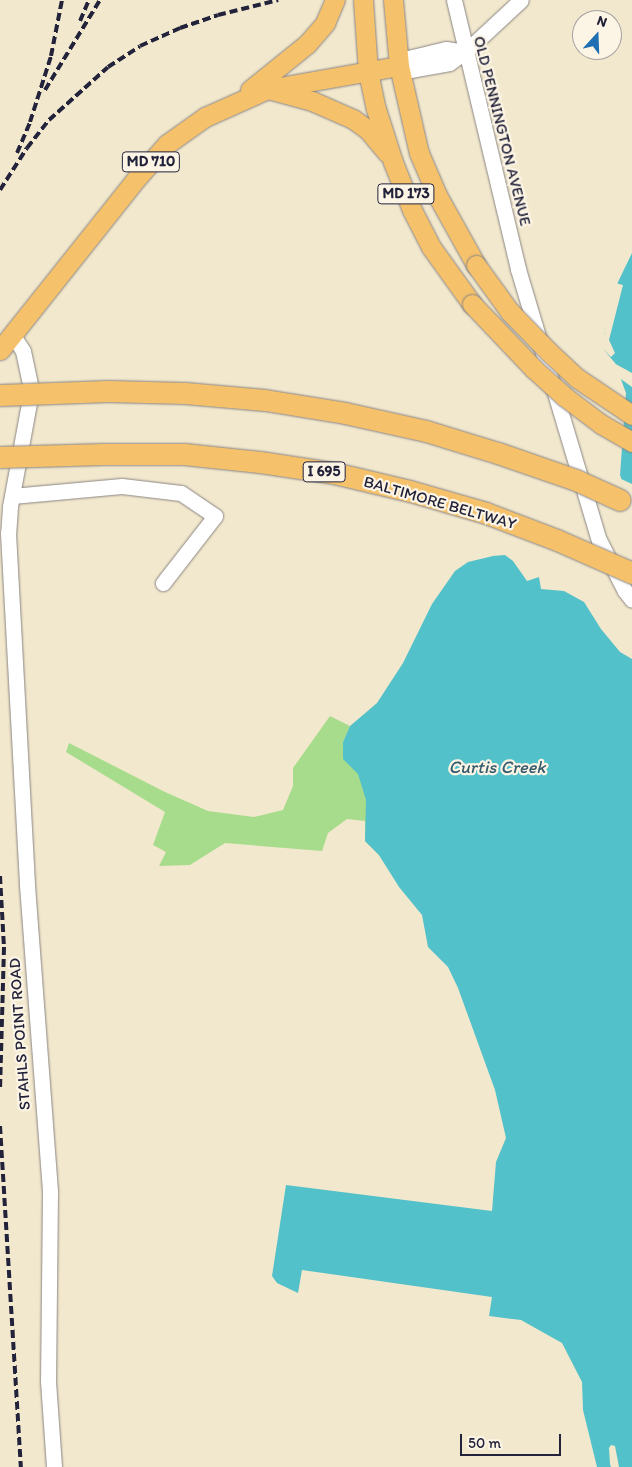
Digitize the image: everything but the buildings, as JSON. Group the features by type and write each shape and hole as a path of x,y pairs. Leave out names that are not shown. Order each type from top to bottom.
{"highway":[{"path":"0,395 108,391 186,393 265,400 345,413 426,431 498,452 576,480 620,500"},
{"name":"BALTIMORE BELTWAY","path":"0,457 184,454 260,462 334,473 410,491 486,513 557,540 632,573"}],"main road":[{"path":"236,101 307,44 325,23 335,0"},
{"name":"MD 173","path":"363,0 368,72 376,109 412,210 431,246 472,304 534,369 565,397 601,424 632,442"},
{"name":"MD 173","path":"393,0 402,66 419,152 441,203 476,266 510,312 549,352 578,378 632,415"},
{"name":"MD 710","path":"0,350 136,179 167,144 205,117 236,101 268,88 402,66"},
{"path":"268,88 312,101 353,119 368,130 394,162"}],"street":[{"name":"OLD PENNINGTON AVENUE","path":"454,0 518,269 599,540 625,592 632,600"},
{"path":"402,66 410,70 449,63 465,52 521,0"},
{"name":"STAHLS POINT ROAD","path":"12,334 23,351 30,385 8,533 27,885 50,1194 48,1381 54,1467"},
{"path":"12,496 122,486 181,493 215,516 163,583"}],"green space":[{"path":"330,716 350,726 343,742 397,752 388,869 379,855 365,841 365,821 347,819 328,833 322,851 225,843 190,865 159,866 166,852 153,845 165,812 66,752 69,743 165,792 208,811 254,817 283,810 293,786 293,768"}],"water":[{"path":"632,253 632,510 620,475 626,393 615,363 604,350 604,335 618,282"},
{"name":"Curtis Creek","path":"505,555 513,561 527,581 539,577 541,589 564,591 584,602 601,629 620,652 632,659 632,1467 597,1467 583,1410 582,1382 562,1343 521,1320 489,1316 492,1297 302,1270 298,1293 277,1283 272,1276 286,1185 492,1211 496,1162 506,1138 495,1090 458,988 448,967 428,947 422,915 399,887 379,855 365,841 366,800 358,774 343,759 343,742 350,726 377,703 403,663 432,604 455,571 468,562"}],"pier":[{"path":"615,283 623,285 609,340 615,353 611,357 604,350 604,335"},
{"path":"612,362 632,373 632,387 618,377"},
{"path":"619,478 632,484 632,512 630,511"},
{"path":"611,1445 615,1446 619,1467 611,1467 609,1448"}],"railway":[{"path":"17,153 30,122 51,56 62,0"},
{"path":"80,21 89,0"},
{"path":"45,90 100,0"},
{"path":"0,190 27,148 49,120 108,67 140,46 180,28 218,15 278,0"},
{"path":"0,876 4,947 0,1091"},
{"path":"0,1126 21,1467"}]}
